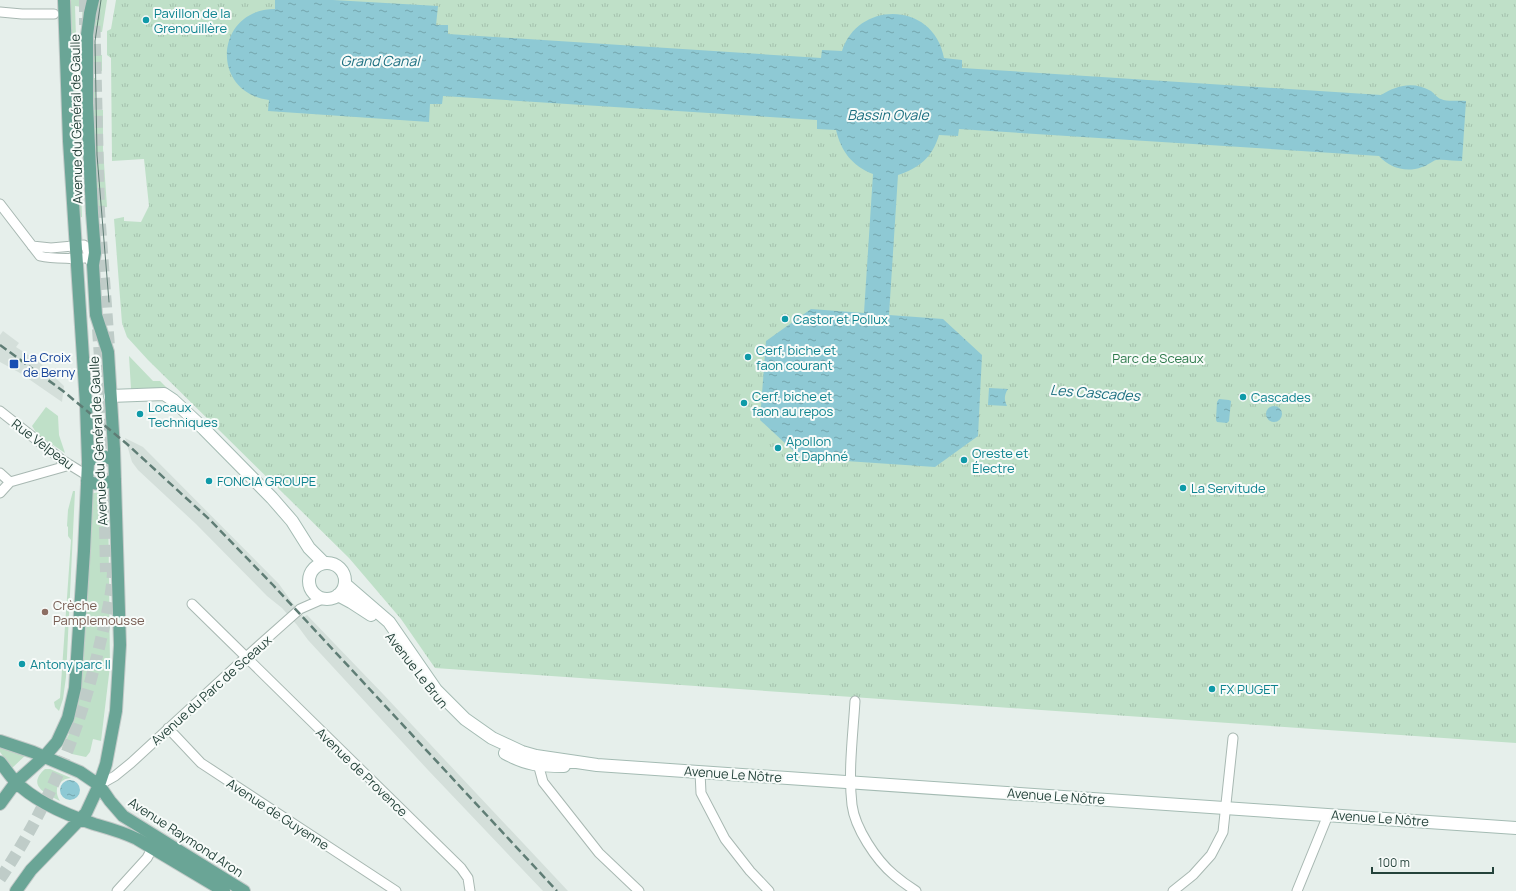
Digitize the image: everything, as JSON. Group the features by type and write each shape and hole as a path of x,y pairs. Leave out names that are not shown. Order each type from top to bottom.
{"main road":[{"name":"Avenue du Général de Gaulle","path":"16,782 44,757 57,742 68,718 75,688 88,479 85,397 68,127 64,0"},
{"name":"Avenue du Général de Gaulle","path":"16,891 31,870 86,813 100,785 106,764 116,711 120,645 115,479 108,352 96,315 92,259 92,212 87,103 87,35 93,0"},
{"path":"110,396 164,394 172,400 204,428 272,498 292,522 309,548 324,563"},
{"path":"88,462 96,457 109,457 114,461"},
{"path":"88,479 98,485 115,479"},
{"path":"309,548 312,571"},
{"path":"324,563 330,563 340,568 343,572 345,584 344,588 338,595 329,598 319,596 311,588 310,576 312,571 315,567 324,563"},
{"name":"Avenue Le Brun","path":"345,584 389,622 436,690 465,719 492,738 537,761"},
{"name":"Avenue Le Brun","path":"338,595 369,612 386,630 404,653 438,702 461,724 480,738 507,754 522,761 537,761"},
{"path":"0,741 80,772 100,785"},
{"name":"Avenue Le Nôtre","path":"537,761 572,766 597,764 851,782 1227,803 1328,815 1516,828"},
{"name":"Avenue Raymond Aron","path":"0,762 16,782 58,810 80,819 126,833 153,847 224,891"},
{"path":"0,804 16,782"},
{"name":"Avenue Raymond Aron","path":"100,785 110,802 123,816 244,891"}],"street":[{"path":"2,12 54,14"},
{"path":"0,204 4,216 40,256 46,258 92,259 86,246 81,244 52,248 32,246"},
{"name":"Rue Velpeau","path":"0,411 29,435 88,479"},
{"path":"0,493 10,482 70,466"},
{"path":"0,473 10,482"},
{"name":"Avenue du Parc de Sceaux","path":"100,785 122,771 300,609 324,598"},
{"name":"Avenue de Provence","path":"192,604 245,658 461,868 468,878 470,891"},
{"path":"856,701 851,782 852,807 860,830 874,853 892,874 916,891"},
{"name":"Avenue de Guyenne","path":"168,728 200,763 396,891"},
{"path":"1173,891 1193,875 1212,855 1223,832 1234,738"},
{"path":"537,761 543,782 577,826 599,853 639,891"},
{"path":"700,772 700,793 725,839 750,871 769,891"},
{"path":"1297,891 1328,815"},
{"path":"117,891 147,858 153,847"}],"shaded area":[{"path":"3,331 19,343 16,347 39,362 64,386 62,402 20,373 0,362 0,335"},
{"path":"125,438 143,447 279,584 304,617 307,615 568,891 543,891 428,770 308,640 282,608 267,596 196,524 138,470 132,462"}],"green space":[{"path":"68,0 89,0 83,31 82,7 75,6 76,38 69,38"},
{"path":"97,0 107,0 102,32 91,32"},
{"name":"Parc de Sceaux","path":"116,0 1516,0 1516,743 435,668 401,619 349,558 148,360 127,337 122,323 114,219 124,217 124,221 141,222 149,206 144,159 112,161 111,58 107,55 107,31 111,29"},
{"path":"93,55 102,55 102,71 93,72"},
{"path":"93,78 95,78 95,103 93,110"},
{"path":"72,84 78,84 82,217 76,218"},
{"path":"93,110 103,110 103,149 107,207 95,208 93,160"},
{"path":"129,356 153,381 160,381 168,389 131,389"},
{"path":"46,407 58,416 59,435 65,453 37,434 32,426"},
{"path":"73,491 75,491 66,677 63,699 59,711 55,707 54,702 60,698 71,540 68,536 67,526 68,510"},
{"path":"108,492 110,666 101,741 93,739 90,752 86,757 72,754 62,748 73,726 80,696 93,493"},
{"path":"0,744 28,753 12,768 0,752"},
{"path":"45,769 50,769 71,778 63,780 58,786 57,793 60,801 44,792 38,784 37,780"}],"water":[{"path":"275,0 333,0 438,6 436,25 448,25 448,34 821,58 822,50 842,51 851,34 863,23 879,16 895,14 912,17 926,26 937,39 944,58 962,60 962,68 1381,95 1399,87 1412,85 1418,86 1431,91 1438,98 1443,100 1466,101 1462,161 1436,160 1424,166 1410,170 1388,164 1379,156 959,129 958,136 939,135 933,150 924,161 912,169 898,175 889,315 943,319 982,355 978,436 935,467 801,458 760,420 766,341 811,309 864,313 873,174 859,167 848,157 841,145 836,130 817,129 817,120 443,96 442,104 430,104 429,122 268,111 269,100 250,94 236,82 229,68 227,52 231,36 240,22 255,13 275,9"},
{"path":"989,388 1008,389 1005,398 1007,406 988,405"},
{"path":"1219,399 1231,401 1229,421 1227,423 1217,422 1216,420 1217,402"},
{"path":"1274,406 1280,408 1282,414 1280,420 1274,422 1268,420 1266,414 1268,408"},
{"path":"70,780 77,783 80,790 77,797 70,800 63,797 60,790 63,783"}],"tunnel":[{"path":"85,0 85,25"},
{"path":"94,8 99,211 109,347"},
{"path":"98,329 102,387 106,572"},
{"path":"0,879 18,851 49,793 74,734 93,672 106,620 111,591 113,561"}],"tram line":[{"path":"101,0 95,41 97,155 109,302"}],"railway":[{"path":"0,345 63,391 127,444 209,519 273,585 557,891"}],"place":[{"name":"Pavillon de la Grenouillère","path":"146,20"},
{"name":"Castor et Pollux","path":"785,319"},
{"name":"Cerf, biche et faon courant","path":"748,357"},
{"name":"La Croix de Berny","path":"14,364"},
{"name":"Cascades","path":"1243,397"},
{"name":"Cerf, biche et faon au repos","path":"744,403"},
{"name":"Locaux Techniques","path":"140,414"},
{"name":"Apollon et Daphné","path":"778,448"},
{"name":"Oreste et Électre","path":"964,460"},
{"name":"FONCIA GROUPE","path":"209,481"},
{"name":"La Servitude","path":"1183,488"},
{"name":"Crèche Pamplemousse","path":"45,612"},
{"name":"Antony parc II","path":"22,664"},
{"name":"FX PUGET","path":"1212,689"}],"water label":[{"name":"Grand Canal","path":"380,61"},
{"name":"Bassin Ovale","path":"888,115"},
{"name":"Les Cascades","path":"1095,393"}]}
